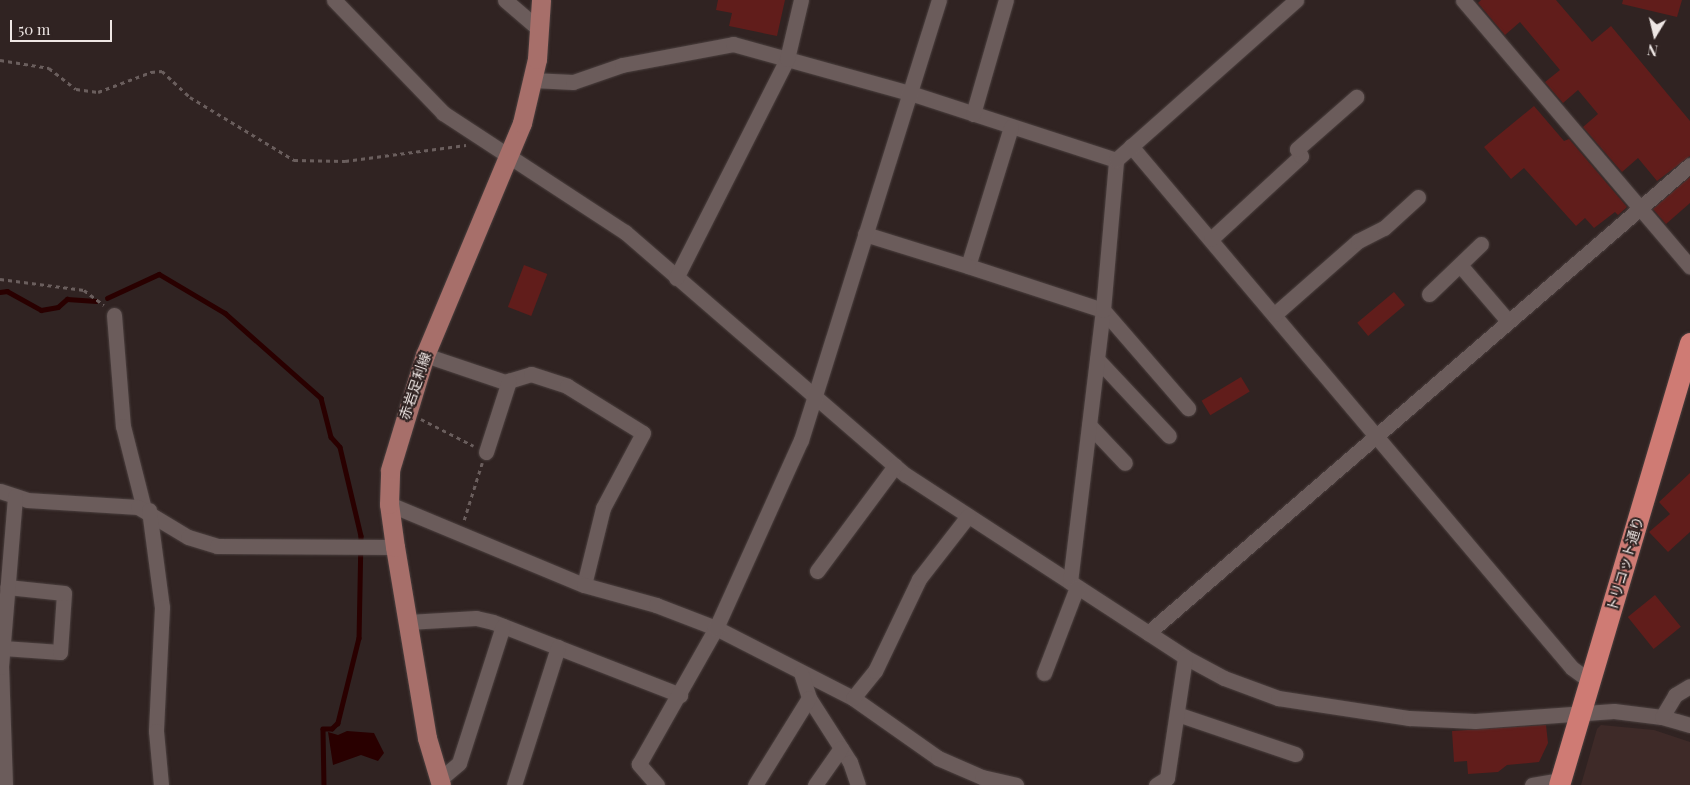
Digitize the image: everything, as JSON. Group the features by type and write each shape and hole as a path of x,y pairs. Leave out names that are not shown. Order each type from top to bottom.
{"highway":[{"name":"トリコット通り","path":"1559,782 1690,343"}],"main road":[{"name":"赤岩足利線","path":"440,783 426,738 395,547 389,504 390,470 406,411 425,355 510,157 532,80 540,30 541,0"}],"street":[{"path":"334,0 424,96 477,138 510,157 625,232 812,397 896,466 968,516 1185,657 1224,678 1278,698 1337,710 1460,720 1614,710 1662,717 1690,725"},
{"path":"505,0 540,30"},
{"path":"676,278 786,59 801,0"},
{"path":"657,785 639,764 680,695 716,628 801,440 812,397 939,0"},
{"path":"973,114 1006,0"},
{"path":"1044,673 1074,584 1089,425 1103,310 1116,160 1296,0"},
{"path":"1462,0 1690,266"},
{"path":"532,80 573,82 622,65 733,44 910,93 1116,160"},
{"path":"1210,239 1301,156 1297,150 1356,97"},
{"path":"968,266 1011,127"},
{"path":"1131,146 1377,434 1572,668 1590,681"},
{"path":"1148,633 1508,320 1690,165"},
{"path":"1275,314 1358,241 1384,228 1419,197"},
{"path":"864,234 1103,310 1188,408"},
{"path":"1429,294 1481,244"},
{"path":"1460,265 1508,320"},
{"path":"114,315 123,426 146,509 162,607 156,731 161,785"},
{"path":"425,355 509,381 531,374 567,386 643,433 603,508 584,585"},
{"path":"1097,359 1169,436"},
{"path":"486,452 509,381"},
{"path":"1089,425 1125,463"},
{"path":"816,571 896,466"},
{"path":"0,491 15,497 146,509 188,536 217,546 395,547"},
{"path":"5,785 3,648 15,497"},
{"path":"389,504 459,536 584,585 656,604 716,628 801,674 853,698 938,758 982,777 1016,785"},
{"path":"853,698 876,671 920,579 968,516"},
{"path":"3,648 60,652 64,593 7,587"},
{"path":"408,622 476,618 503,626 680,695"},
{"path":"440,783 459,763 503,626"},
{"path":"514,785 558,647"},
{"path":"1165,783 1185,657"},
{"path":"801,674 809,698 841,748 858,785"},
{"path":"1662,717 1675,695 1690,686"},
{"path":"755,785 809,698"},
{"path":"1177,714 1295,754"},
{"path":"815,785 841,748"},
{"path":"1532,785 1559,782"}],"path":[{"path":"0,60 49,68 76,89 98,92 150,72 162,71 190,97 264,144 304,162 385,157 429,148 465,146 477,138"},
{"path":"0,279 84,290 97,296 114,315"},
{"path":"406,411 486,452 459,536"}],"shaded area":[{"path":"1601,725 1654,730 1690,742 1690,785 1581,785 1597,729"},
{"path":"347,731 374,733 384,753 378,761 361,755 333,765 328,732 338,735"}],"building":[{"path":"718,0 785,0 777,36 729,26 732,13 716,10"},
{"path":"1481,0 1556,0 1592,42 1611,26 1690,121 1690,156 1657,181 1638,158 1622,172 1583,127 1598,114 1578,90 1563,103 1545,82 1560,70 1520,22 1505,35 1478,3"},
{"path":"1623,0 1682,0 1677,17 1622,4"},
{"path":"1534,106 1564,141 1569,139 1627,207 1618,215 1615,212 1594,228 1585,218 1576,226 1524,168 1511,179 1484,147"},
{"path":"1690,177 1690,203 1666,224 1653,209"},
{"path":"524,265 547,274 531,316 508,307"},
{"path":"1394,292 1405,305 1368,336 1357,323"},
{"path":"1241,377 1250,392 1210,415 1202,401"},
{"path":"1690,473 1690,532 1668,552 1649,532 1670,514 1659,502"},
{"path":"1655,595 1681,627 1654,649 1628,617"},
{"path":"1546,725 1548,743 1539,762 1507,765 1498,772 1468,774 1467,761 1454,762 1452,731"}],"waterway":[{"path":"107,298 159,274 225,313 321,398 331,437 340,447 361,536 359,638 338,723 332,729 323,729 324,785"},
{"path":"0,292 7,291 41,310 58,307 67,299 96,301"}]}
